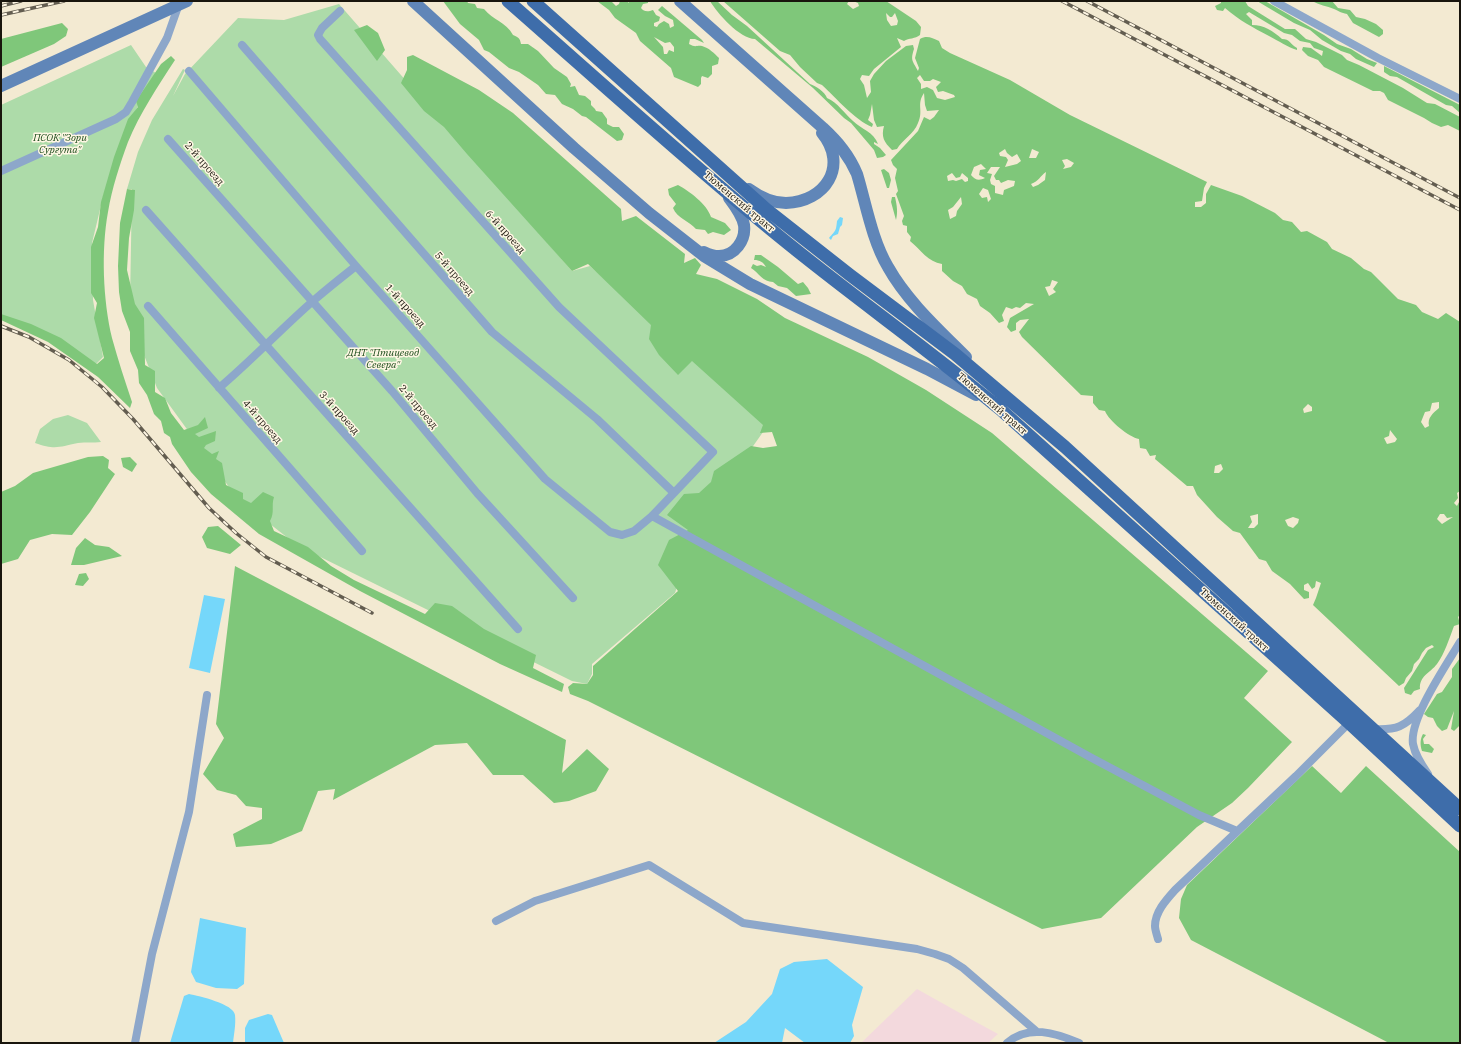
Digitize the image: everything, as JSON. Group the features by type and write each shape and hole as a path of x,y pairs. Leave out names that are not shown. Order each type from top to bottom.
{"main road":[{"name":"Тюменский тракт","path":"508,1 723,190 788,243 940,360 1000,409 1349,723 1460,826"},
{"name":"Тюменский тракт","path":"532,1 766,209 936,339 1001,391 1115,492 1460,809"},
{"path":"680,1 834,138 843,148 853,164 857,174 877,244 887,267 934,325 1001,391"},
{"path":"1,86 183,2"},
{"path":"415,2 574,148 685,242 704,256 750,284 953,382 1000,409"},
{"path":"732,179 765,199 777,202 801,200 824,188 832,175 834,159 826,138 805,112"},
{"path":"685,242 702,251 719,256 734,251 739,245 744,233 742,217 723,190"}],"street":[{"path":"1274,1 1378,58 1460,99"},
{"path":"1,171 116,119 126,112 164,43 183,2"},
{"name":"6-й проезд","path":"340,11 322,28 318,35 320,39 559,307 713,452 674,493"},
{"name":"5-й проезд","path":"242,45 492,332 596,420 674,493"},
{"name":"1-й проезд","path":"189,72 356,266 545,479 610,532 622,535 634,532 652,516"},
{"name":"2-й проезд","path":"168,139 387,385 477,493 573,598"},
{"name":"3-й проезд","path":"146,210 518,629"},
{"path":"219,388 250,362 265,345 313,301 356,266"},
{"name":"4-й проезд","path":"148,306 362,551"},
{"path":"674,493 652,516 1090,757 1199,815 1237,831"},
{"path":"1439,790 1417,756 1413,743 1414,730 1422,708 1460,642"},
{"path":"135,1043 152,954 189,812 207,695"},
{"path":"1374,729 1389,730 1400,727 1422,708"},
{"path":"1158,939 1155,926 1158,914 1164,902 1349,723"},
{"path":"496,921 535,901 649,865 744,923 917,949 949,959 962,968 1036,1031"},
{"path":"1006,1043 1017,1036 1036,1031 1051,1033 1079,1043"}],"shaded area":[{"path":"917,989 998,1034 988,1043 861,1043"}],"green space":[{"path":"443,1 467,1 468,3 475,4 477,8 484,9 507,27 513,35 520,40 521,44 528,44 538,51 554,68 567,77 571,84 570,87 575,86 579,95 585,96 591,101 591,105 596,111 602,112 607,119 607,124 613,127 619,127 624,134 622,140 617,141 586,117 562,104 555,95 546,94 538,85 519,72 509,68 489,52 484,50 479,40 460,24"},
{"path":"597,1 611,1 616,6 620,1 627,1 629,3 629,1 648,1 648,3 643,4 641,8 646,11 653,10 656,15 660,17 659,21 654,23 654,26 657,27 664,21 669,24 670,28 674,26 673,20 658,10 662,6 704,43 695,39 690,39 689,44 702,46 709,49 719,58 718,64 712,66 712,74 708,78 702,76 701,84 698,87 674,77 671,68 640,41 636,33 615,18 609,10","holes":["654,37 665,43 670,42 674,47 674,52 669,50 667,54 664,54 663,47"]},
{"path":"710,1 717,1 747,26 810,84 815,86 827,98 838,105 856,124 874,136 878,144 874,142 874,144 886,155 877,158 874,150 851,123 813,88 755,39 749,38 736,30 723,18"},
{"path":"723,1 849,1 847,4 853,9 859,6 858,3 853,1 886,1 916,21 921,27 920,35 904,41 897,38 901,47 874,69 869,76 862,75 860,79 864,85 867,98 871,92 870,81 874,74 886,61 906,46 913,45 914,49 912,59 918,71 919,68 915,58 920,39 927,37 934,39 939,41 942,48 950,53 1010,80 1070,115 1207,182 1204,188 1202,201 1195,202 1195,207 1201,207 1206,203 1206,194 1211,185 1242,196 1275,213 1283,220 1292,222 1301,232 1307,231 1327,242 1332,249 1351,258 1364,269 1371,272 1398,299 1416,305 1422,312 1438,319 1446,313 1460,322 1460,491 1457,493 1458,498 1454,503 1457,506 1460,500 1460,615 1458,617 1460,624 1454,626 1447,646 1437,664 1421,681 1420,689 1414,691 1411,695 1405,693 1404,688 1428,650 1434,647 1432,645 1426,648 1414,664 1412,671 1404,683 1399,686 1313,605 1321,583 1316,581 1315,587 1312,589 1308,583 1304,585 1304,590 1309,592 1309,598 1304,599 1290,584 1272,571 1266,561 1259,559 1240,533 1233,531 1217,517 1197,495 1193,486 1187,486 1155,459 1156,455 1150,456 1146,449 1140,448 1139,439 1120,428 1105,411 1099,410 1093,403 1093,396 1081,395 1022,337 1019,332 1029,319 1020,320 1016,323 1016,330 1011,332 1007,327 1010,318 1034,304 1026,303 1020,308 1016,307 1012,309 1006,307 1002,315 1004,321 999,323 990,313 980,306 977,299 967,294 962,286 953,281 942,271 942,264 933,261 910,241 911,237 907,232 907,226 903,225 902,221 904,216 896,194 898,191 895,178 897,169 891,160 918,131 924,117 930,120 939,110 927,111 924,93 920,104 920,118 916,127 897,149 892,150 884,139 884,126 877,127 874,120 872,104 868,120 873,124 872,127 852,114 822,85 817,83 800,67 790,55 780,51","holes":["886,13 890,17 892,17 895,13 898,21 897,25 891,26 887,20","920,75 924,81 930,81 933,79 941,82 936,87 938,92 943,91 954,95 955,97 945,100 937,98 933,90 927,87 921,89 921,84 917,78","1005,149 1012,157 1017,154 1021,161 1017,164 1005,167 1008,160 1006,157 1000,156 999,153","1032,149 1039,152 1036,158 1029,158","1067,159 1074,163 1071,167 1063,169 1065,166 1062,160","981,164 986,169 980,170 979,175 985,178 979,180 971,175 974,167","991,167 1000,167 994,176 996,180 999,180 1001,183 1008,180 1015,181 1014,186 1004,190 1003,195 995,193 995,186 991,184 990,180 992,174 987,173","1046,172 1045,180 1033,187 1031,184","952,173 956,178 960,177 962,173 968,178 968,181 965,182 962,179 956,181 948,181 947,176","983,188 988,190 991,199 988,202 987,197 982,198 979,194","961,197 962,204 957,211 956,216 950,219 948,210 953,207","1052,280 1058,282 1053,289 1056,292 1049,296 1045,287 1050,286","1439,402 1439,408 1430,418 1429,426 1425,428 1421,422 1425,412 1430,411 1432,403","1308,404 1312,407 1312,411 1304,413 1303,409","1390,430 1397,439 1395,442 1387,444 1384,438 1389,436","1221,464 1223,469 1219,473 1214,473 1215,466","1258,514 1258,524 1254,528 1248,528 1252,522 1250,516","1440,514 1444,514 1447,518 1453,517 1442,524 1437,519","1293,517 1299,519 1298,523 1293,528 1288,526 1285,520"]},
{"path":"1221,1 1245,1 1248,6 1285,29 1295,29 1306,39 1316,42 1342,55 1347,60 1403,88 1427,103 1435,104 1460,117 1460,131 1448,125 1441,127 1432,123 1388,100 1384,93 1380,91 1373,91 1324,67 1318,60 1308,56 1302,50 1303,47 1311,48 1322,56 1323,51 1314,48 1310,43 1300,41 1292,35 1284,33 1249,12 1246,14 1252,20 1252,25 1268,29 1295,46 1297,50 1286,46 1252,27 1225,8 1223,11 1217,10 1215,6 1221,3"},
{"path":"1257,1 1265,1 1337,44 1351,49 1367,59 1377,63 1374,67 1356,59 1350,54 1341,51 1322,40 1310,30 1294,23"},
{"path":"1312,1 1332,1 1338,8 1350,10 1356,17 1376,24 1383,30 1383,34 1379,37 1353,23 1347,14"},
{"name":"ДНТ \"Птицевод Севера\"","path":"339,4 572,271 590,266 768,425 695,528 675,593 592,664 592,674 587,684 572,681 298,546 237,498 157,388 140,345 130,301 132,189 127,189 138,152 152,120 183,69 185,70 173,96 185,74 238,18 284,20"},
{"path":"62,23 68,29 66,36 54,44 1,67 1,39"},
{"path":"367,25 378,33 385,50 377,61 354,30"},
{"name":"ПСОК \"Зори Сургута\"","path":"131,45 146,67 156,73 129,123 103,197 92,243 93,300 103,357 96,364 1,315 1,105"},
{"path":"413,55 479,90 513,113 621,209 622,221 636,216 685,254 684,263 695,258 701,265 696,274 717,279 757,299 785,318 868,357 926,390 992,433 1268,671 1244,698 1292,742 1232,803 1197,827 1101,918 1042,929 588,701 570,694 568,687 573,683 587,684 593,675 593,666 678,591 658,565 669,540 688,530 667,515 684,494 699,493 711,482 714,471 751,446 763,448 777,446 772,432 760,433 763,425 692,361 678,375 659,355 649,339 651,325 588,264 572,271 444,127 424,111 401,83 407,70 407,57"},
{"path":"171,56 175,60 144,110 128,142 114,185 104,242 104,275 109,323 112,338 132,402 130,408 98,377 48,342 1,320 1,314 31,324 61,338 97,364 104,358 94,318 97,303 91,293 91,247 98,227 101,202 114,157 128,119 138,107 136,101 161,64"},
{"path":"1384,66 1460,105 1460,113 1452,106 1446,105 1397,77 1390,76 1384,72"},
{"path":"884,169 889,173 891,180 889,188 887,188 881,170"},
{"path":"678,185 702,203 706,207 711,217 725,223 731,230 724,235 713,232 708,234 705,230 696,229 680,217 673,208 676,204 669,195 668,189"},
{"path":"127,189 135,190 127,270 135,304 144,318 145,365 155,371 155,392 165,398 171,413 184,430 198,425 205,417 208,428 195,434 199,437 216,431 215,441 206,445 204,448 212,454 219,451 216,459 222,463 226,485 243,493 243,499 251,503 263,492 274,497 270,521 274,531 308,547 331,566 354,580 425,614 435,603 452,606 484,629 536,655 533,668 564,684 562,692 500,664 360,591 259,534 211,494 191,472 172,444 170,437 164,433 161,421 154,414 147,395 139,383 138,370 130,351 130,332 122,311 119,292 118,266 120,223"},
{"path":"892,197 895,197 897,212 896,220 891,202"},
{"path":"755,255 761,255 798,284 803,282 811,294 796,296 787,288 778,286 773,282 766,281 751,268 753,264 766,267 758,260 754,260"},
{"path":"68,415 87,423 101,442 78,443 61,447 47,447 35,443 40,429 53,419"},
{"path":"103,456 109,460 108,468 115,474 90,512 72,535 52,534 30,540 18,559 1,564 1,492 15,486 33,473 88,457"},
{"path":"130,457 137,464 132,472 123,467 121,458"},
{"path":"218,526 241,545 230,554 207,548 202,537 208,527"},
{"path":"85,538 95,545 109,547 122,556 84,565 71,565 76,548"},
{"path":"235,566 566,740 562,773 587,749 609,769 596,791 569,801 554,803 523,775 493,775 467,743 435,745 333,800 335,789 318,791 302,831 271,844 236,847 233,834 262,819 262,808 246,806 236,795 217,790 203,774 224,738 216,724"},
{"path":"86,573 89,579 83,586 75,585 79,574"},
{"path":"1460,658 1460,725 1454,731 1451,729 1454,711 1447,729 1442,731 1437,726 1433,718 1424,714 1437,694 1442,692 1452,677 1452,669"},
{"path":"1423,734 1426,735 1423,739 1424,744 1429,744 1434,749 1432,753 1422,751 1421,738"},
{"path":"1312,766 1341,793 1366,766 1460,852 1460,1043 1389,1043 1191,940 1179,918 1181,899 1187,885"}],"water":[{"path":"840,217 843,218 842,225 838,234 833,236 831,240 829,238 835,230 837,221"},
{"path":"204,595 225,599 210,673 189,668"},
{"path":"200,918 246,928 244,984 237,989 216,988 196,982 191,972"},
{"path":"827,959 863,987 852,1025 854,1036 850,1043 805,1043 785,1028 782,1043 714,1043 746,1022 772,994 780,969 794,962"},
{"path":"189,994 223,1004 233,1011 235,1015 235,1022 233,1043 170,1043 184,996"},
{"path":"268,1014 272,1015 284,1043 245,1043 245,1028 249,1020"}],"railway":[{"path":"1,6 21,1"},
{"path":"1,15 64,1"},
{"path":"1062,1 1460,210"},
{"path":"1087,1 1460,198"},
{"path":"1,326 29,337 69,360 102,387 133,419 209,508 236,533 266,557 372,613"}]}
